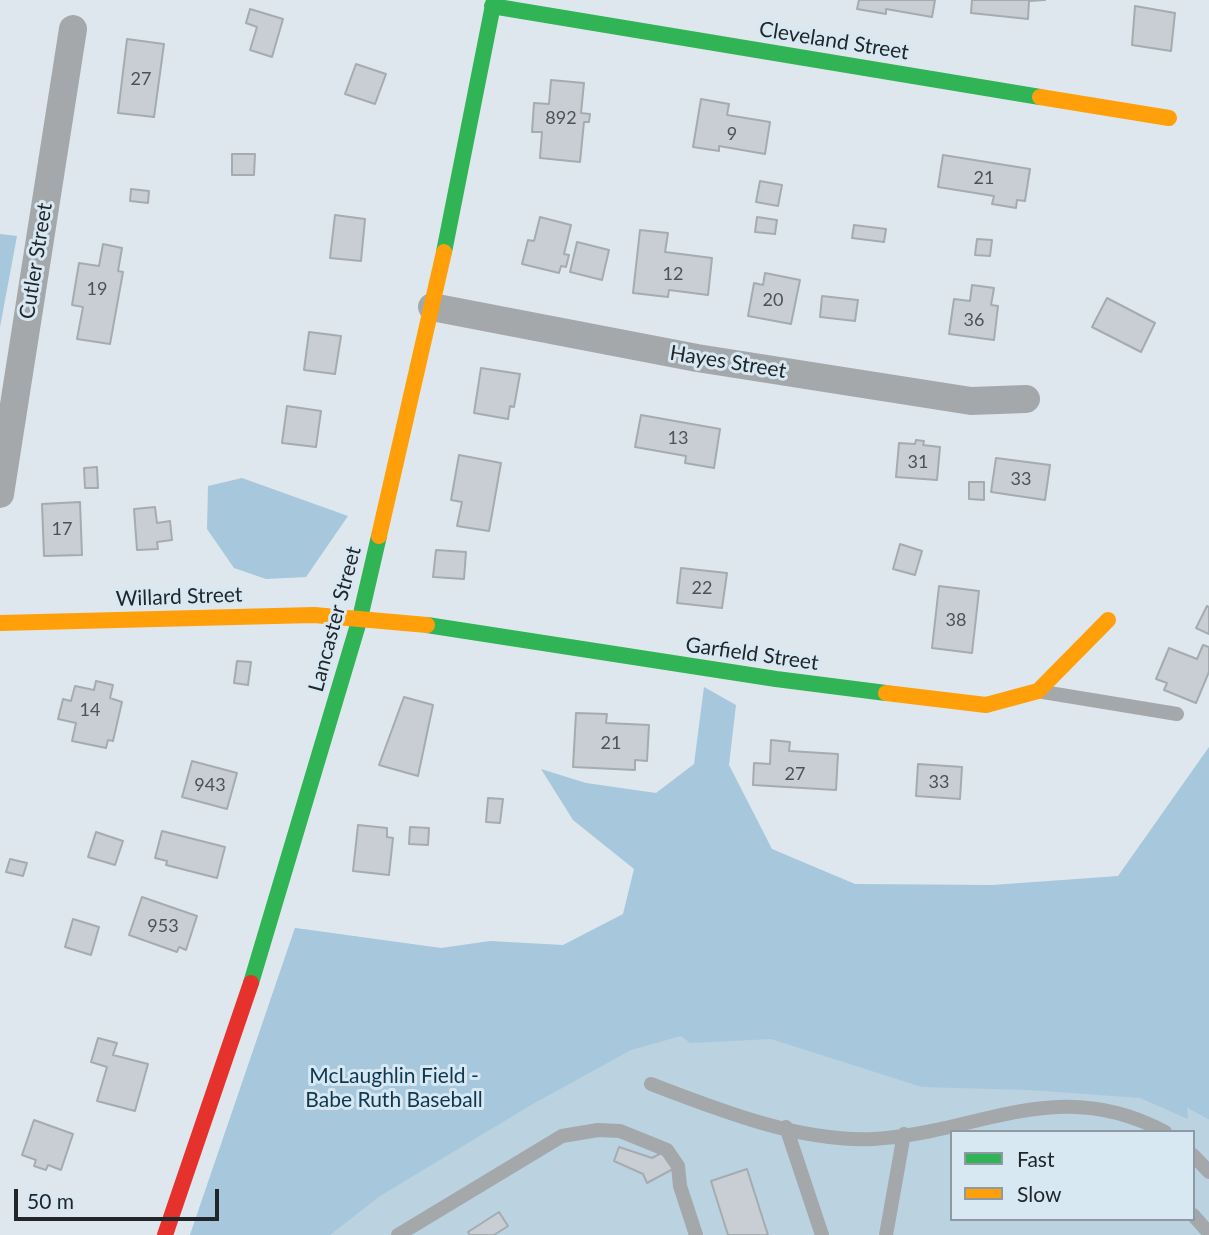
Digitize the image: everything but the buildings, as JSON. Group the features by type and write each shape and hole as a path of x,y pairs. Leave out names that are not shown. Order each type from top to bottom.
{"street":[{"name":"Cleveland Street","path":"493,3 1169,118"},
{"name":"Lancaster Street","path":"165,1235 255,972 360,618 432,307 493,3"},
{"name":"Cutler Street","path":"0,494 73,29"},
{"name":"Hayes Street","path":"432,307 697,358 971,401 1026,399"},
{"name":"Willard Street","path":"0,623 314,615 360,618"},
{"name":"Garfield Street","path":"360,618 412,623 901,696 986,705 1038,691"},
{"path":"1038,691 1108,620"}],"lane":[{"path":"1038,691 1177,714"},
{"path":"651,1084 786,1127 837,1137 873,1139 1007,1112 1076,1107 1110,1110 1142,1120 1161,1130"},
{"path":"786,1127 822,1235"},
{"path":"398,1235 562,1136 598,1130 620,1131 667,1150 678,1166 680,1186 696,1235"},
{"path":"886,1235 904,1134"},
{"path":"1195,1157 1209,1172"},
{"path":"1195,1217 1209,1233"}],"green space":[{"path":"0,234 17,236 0,327"},
{"path":"242,478 348,516 306,577 266,579 234,568 207,529 208,486"},
{"path":"704,687 736,705 729,765 772,849 855,884 992,885 1118,876 1209,747 1209,1120 1187,1108 1188,1119 1140,1098 1030,1090 922,1087 771,1039 690,1043 681,1036 631,1050 531,1105 380,1196 330,1235 190,1235 295,928 441,948 490,941 563,945 623,914 634,869 573,820 541,769 586,783 656,793 694,764"},
{"name":"McLaughlin Field - Babe Ruth Baseball","path":"295,928 860,1007 999,1007 1209,1120 1209,1235 190,1235"}],"traffic: fast":[{"path":"444,252 494,0"},
{"path":"492,6 1040,97"},
{"path":"251,983 360,618 379,536"},
{"path":"427,625 776,679 886,693"}],"traffic: slow":[{"path":"1040,97 1169,118"},
{"path":"379,536 444,252"},
{"path":"0,623 314,615 427,625"},
{"path":"886,693 986,705 1038,691 1108,620"}],"traffic: jam":[{"path":"165,1235 251,983"}]}
